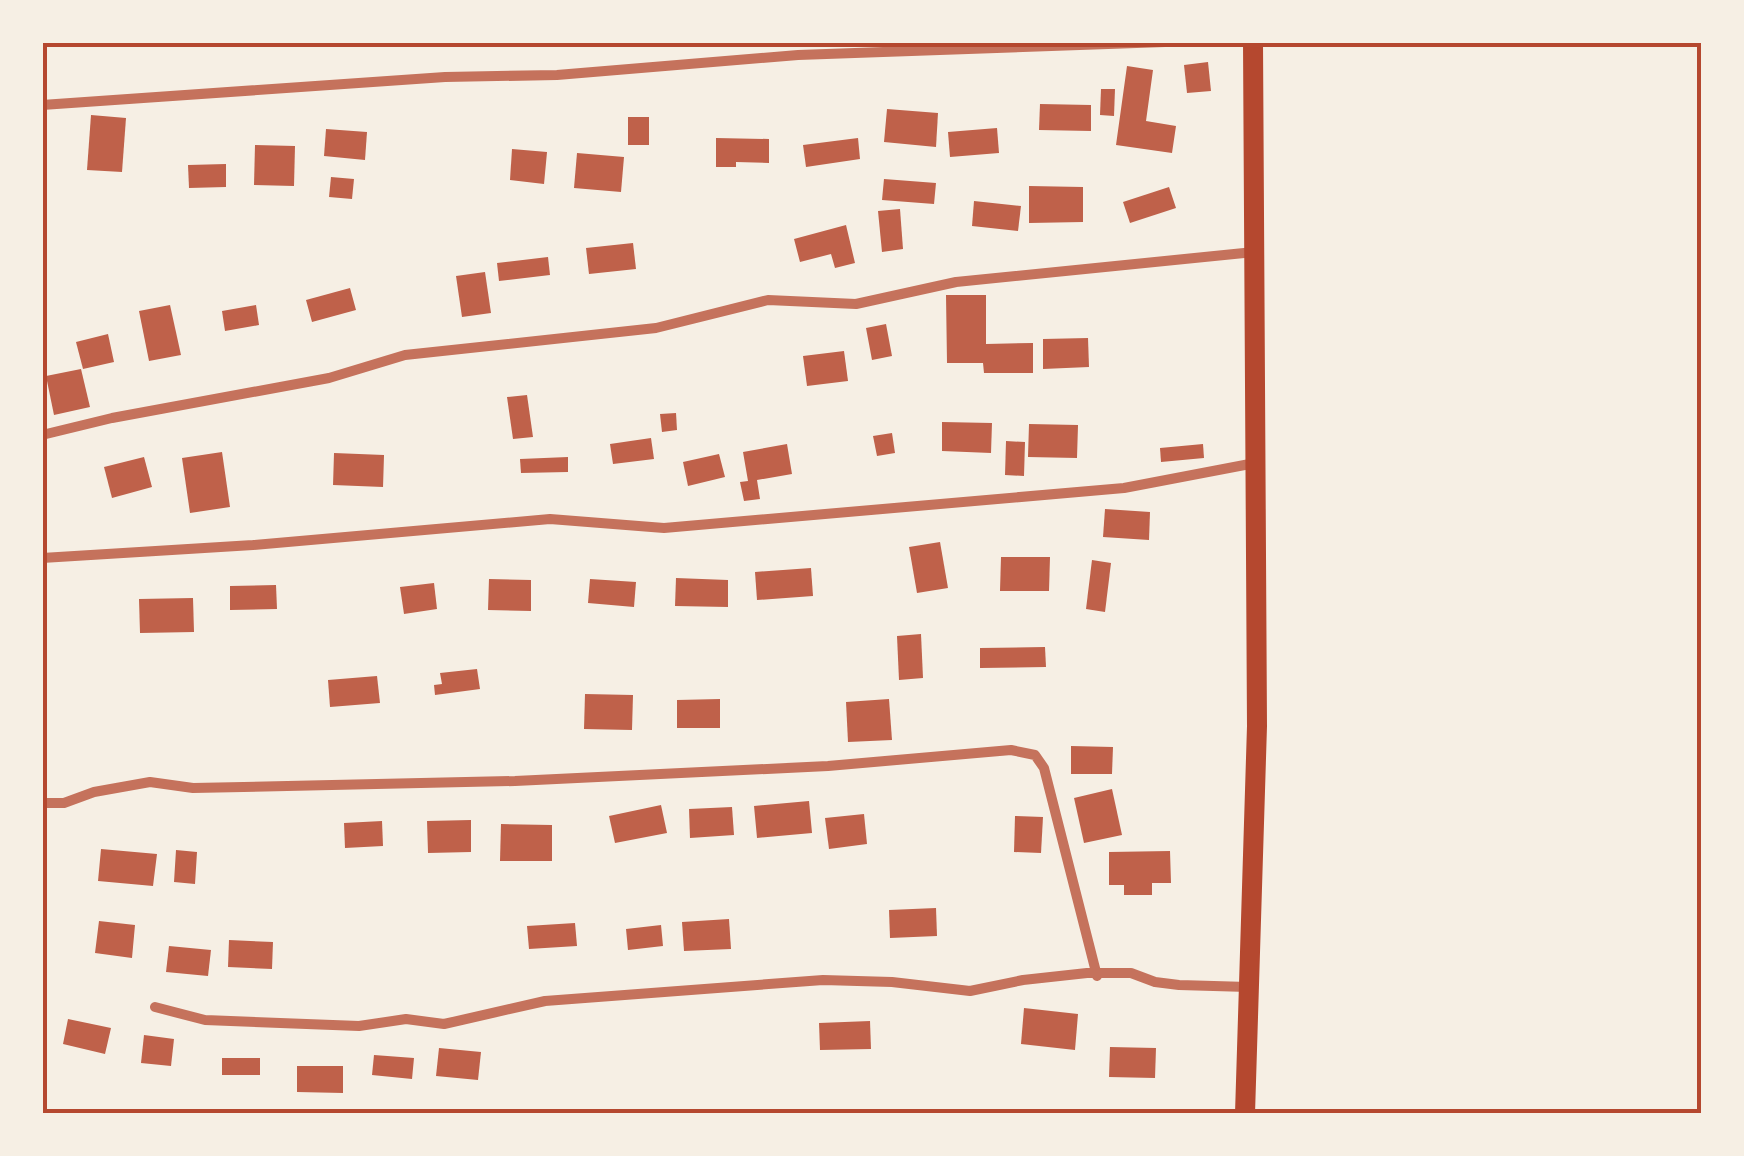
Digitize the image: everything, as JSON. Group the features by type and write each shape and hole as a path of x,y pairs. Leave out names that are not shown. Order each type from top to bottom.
{"highway":[{"path":"1246,1114 1257,726 1253,42"}],"street":[{"path":"42,106 445,76 557,75 798,56 1165,42"},
{"path":"42,436 112,418 329,378 405,355 656,328 768,300 856,304 956,282 1254,252"},
{"path":"42,558 252,545 550,519 664,528 1124,488 1255,463"},
{"path":"42,803 64,803 94,792 150,782 194,788 515,781 828,766 1011,750 1036,755 1044,768 1098,976"},
{"path":"155,1007 204,1020 359,1026 406,1020 444,1024 545,1001 822,980 892,982 970,992 1022,980 1131,973 1167,984 1250,988"}],"building":[{"path":"1208,62 1211,91 1187,93 1184,65"},
{"path":"1127,66 1153,70 1146,121 1176,126 1172,153 1116,145"},
{"path":"1101,89 1115,89 1114,116 1100,115"},
{"path":"1040,104 1091,105 1091,131 1039,130"},
{"path":"887,109 938,113 936,147 884,142"},
{"path":"91,115 126,118 122,172 87,170"},
{"path":"628,117 649,117 649,145 628,145"},
{"path":"997,128 999,153 950,157 948,132"},
{"path":"326,129 367,132 365,160 324,156"},
{"path":"716,138 769,139 769,163 736,162 736,167 716,167"},
{"path":"858,138 860,159 806,167 803,145"},
{"path":"255,145 295,146 294,186 254,185"},
{"path":"512,149 547,152 544,184 510,180"},
{"path":"577,153 624,157 621,192 574,188"},
{"path":"226,164 226,187 189,188 188,165"},
{"path":"331,177 354,179 352,199 329,197"},
{"path":"884,179 936,183 934,204 882,200"},
{"path":"1029,186 1083,187 1083,222 1029,223"},
{"path":"1169,187 1176,208 1130,223 1123,202"},
{"path":"974,201 1021,206 1018,231 972,226"},
{"path":"900,209 903,249 882,252 878,211"},
{"path":"846,225 855,263 835,268 831,254 800,262 794,239"},
{"path":"633,243 636,269 589,274 586,248"},
{"path":"548,257 550,275 499,281 497,263"},
{"path":"485,272 491,313 462,317 456,276"},
{"path":"350,288 356,310 312,322 306,300"},
{"path":"946,295 986,295 986,344 1033,343 1033,373 984,373 983,363 947,363"},
{"path":"170,305 181,355 149,361 139,311"},
{"path":"256,305 259,325 225,331 222,311"},
{"path":"886,324 892,356 872,360 866,328"},
{"path":"108,334 114,362 83,369 76,342"},
{"path":"1088,338 1089,367 1043,369 1043,339"},
{"path":"844,351 848,381 807,386 803,356"},
{"path":"81,369 90,407 54,415 46,376"},
{"path":"527,395 533,437 513,439 507,397"},
{"path":"676,413 677,430 662,432 660,414"},
{"path":"942,422 992,423 991,453 942,451"},
{"path":"1029,424 1078,425 1077,458 1028,457"},
{"path":"892,433 895,453 877,456 873,436"},
{"path":"651,438 654,459 613,464 610,444"},
{"path":"1006,441 1025,442 1024,476 1005,475"},
{"path":"787,444 792,474 757,480 760,499 744,501 740,482 748,481 743,452"},
{"path":"1203,444 1204,458 1161,462 1160,448"},
{"path":"222,452 230,507 190,513 182,458"},
{"path":"334,453 384,455 383,487 333,485"},
{"path":"719,454 725,477 688,486 683,462"},
{"path":"144,457 152,487 112,498 104,467"},
{"path":"568,457 568,472 521,473 520,459"},
{"path":"1105,509 1150,512 1149,540 1103,537"},
{"path":"940,542 948,588 917,593 909,547"},
{"path":"1001,557 1050,557 1049,591 1000,591"},
{"path":"1092,560 1111,563 1105,612 1086,609"},
{"path":"811,568 813,596 757,600 755,572"},
{"path":"676,578 728,580 728,607 675,606"},
{"path":"489,579 531,580 531,611 488,610"},
{"path":"590,579 636,582 634,607 588,603"},
{"path":"434,583 437,609 404,614 400,587"},
{"path":"276,585 277,609 230,610 230,586"},
{"path":"193,598 194,632 140,633 139,599"},
{"path":"921,634 923,678 899,680 897,636"},
{"path":"1045,647 1046,667 980,668 980,648"},
{"path":"477,669 480,689 435,695 434,685 442,684 440,673"},
{"path":"377,676 380,703 330,707 328,680"},
{"path":"585,694 633,695 632,730 584,729"},
{"path":"720,699 720,728 677,728 677,700"},
{"path":"889,699 892,740 848,742 846,702"},
{"path":"1071,746 1113,747 1112,774 1071,774"},
{"path":"1112,789 1122,835 1084,843 1074,798"},
{"path":"809,801 812,833 757,838 754,806"},
{"path":"661,805 667,833 615,843 609,816"},
{"path":"732,807 734,835 690,838 689,809"},
{"path":"864,814 867,844 829,849 825,818"},
{"path":"1015,816 1043,817 1041,853 1014,852"},
{"path":"471,820 471,852 428,853 427,821"},
{"path":"382,821 383,846 345,848 344,823"},
{"path":"501,824 552,825 552,861 500,861"},
{"path":"101,849 157,854 153,886 98,881"},
{"path":"176,850 197,852 195,884 174,882"},
{"path":"1170,851 1171,883 1152,883 1152,895 1124,895 1124,885 1109,885 1109,852"},
{"path":"936,908 937,936 890,938 889,910"},
{"path":"729,919 731,949 684,951 682,922"},
{"path":"99,921 135,925 132,958 95,953"},
{"path":"575,923 577,946 529,949 527,926"},
{"path":"661,925 663,946 628,950 626,929"},
{"path":"229,940 273,942 272,969 228,967"},
{"path":"169,946 211,950 208,976 166,972"},
{"path":"1024,1008 1078,1014 1075,1050 1021,1044"},
{"path":"68,1019 111,1028 105,1054 63,1044"},
{"path":"870,1021 871,1049 820,1050 819,1023"},
{"path":"144,1035 174,1039 171,1066 141,1063"},
{"path":"1110,1047 1156,1048 1155,1078 1109,1077"},
{"path":"439,1048 481,1052 478,1080 436,1076"},
{"path":"374,1055 414,1058 412,1079 372,1075"},
{"path":"222,1058 260,1058 260,1075 222,1075"},
{"path":"297,1066 343,1066 343,1093 297,1092"}]}
